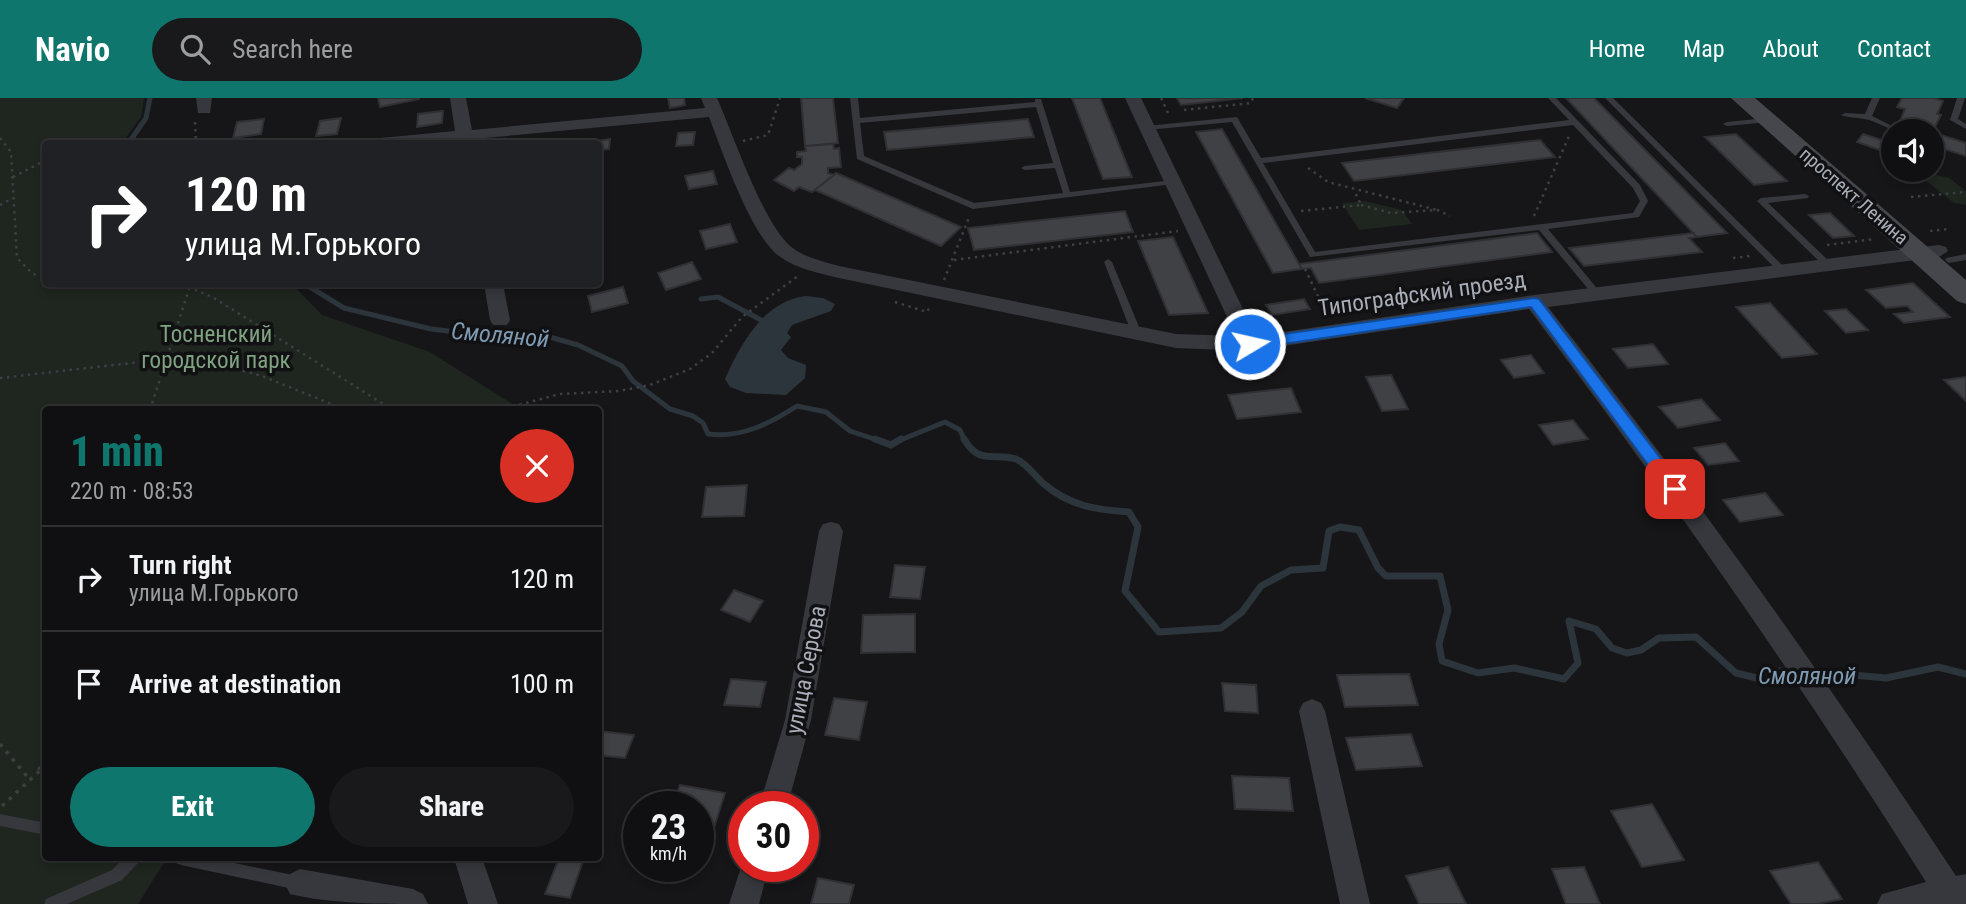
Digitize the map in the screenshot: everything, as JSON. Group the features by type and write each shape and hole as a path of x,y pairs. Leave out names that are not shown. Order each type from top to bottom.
{"main road":[{"name":"проспект Ленина","path":"1742,98 1765,109 1945,251 1966,295"}],"street":[{"path":"458,98 465,140 712,105 770,234 798,265"},
{"path":"1133,98 1250,344"},
{"name":"Типографский проезд","path":"798,265 1176,341 1250,344 1534,302 1781,269 1945,251"},
{"path":"494,287 500,320"},
{"path":"1534,302 1646,448 1852,739 1957,895 1892,904"},
{"name":"улица Серова","path":"778,791 799,720 831,531"},
{"path":"1312,711 1354,904"},
{"path":"469,861 483,904"},
{"path":"744,904 750,882"},
{"path":"300,884 413,904"}],"lane":[{"path":"854,98 860,156 973,206 1173,182"},
{"path":"1147,128 1234,118 1313,255 1636,215 1644,201 1637,187 1552,98"},
{"path":"1609,98 1781,269"},
{"path":"1868,117 1876,98"},
{"path":"1961,98 1954,120 1966,127"},
{"path":"856,121 1038,101 1067,194"},
{"path":"1727,124 1765,109"},
{"path":"1844,115 1868,117 1881,123"},
{"path":"1258,161 1575,122"},
{"path":"1025,168 1058,165"},
{"path":"1805,196 1761,201 1827,264"},
{"path":"1541,226 1597,294"},
{"path":"1108,262 1137,334"},
{"path":"0,820 42,828"},
{"path":"51,904 117,875 130,861"},
{"path":"195,861 300,884"}],"path":[{"path":"729,144 768,135 780,98"},
{"path":"1161,98 1174,125"},
{"path":"1182,111 1251,103 1253,98"},
{"path":"196,140 194,124 204,104"},
{"path":"1533,218 1575,122"},
{"path":"0,138 11,152 17,258 33,274 42,276"},
{"path":"1292,157 1328,182 1437,210 1450,216"},
{"path":"13,177 42,162"},
{"path":"1353,189 1361,205"},
{"path":"1911,197 1966,192"},
{"path":"0,205 13,198"},
{"path":"1288,212 1361,205 1391,213 1437,210"},
{"path":"973,206 954,260 1195,229"},
{"path":"510,406 560,394 619,391 650,385 690,369 712,353 742,317 798,265"},
{"path":"1305,269 1327,315"},
{"path":"151,406 190,287"},
{"path":"192,287 388,405 395,406"},
{"path":"0,378 166,359 221,365 262,376 336,406"},
{"path":"0,744 30,780"},
{"path":"38,772 42,760"},
{"path":"0,807 42,768"}],"green space":[{"name":"Тосненский городской парк","path":"0,98 144,98 141,117 124,140 42,140 42,287 295,287 322,315 430,352 514,405 42,406 42,861 165,861 138,904 0,904"},
{"path":"1944,177 1966,191 1966,205 1954,203 1928,182 1944,182"},
{"path":"1365,201 1402,210 1412,224 1359,230 1342,203"}],"shaded area":[{"path":"806,296 823,298 835,304 831,311 792,325 787,333 791,337 781,350 788,358 806,365 805,378 786,395 746,393 730,387 725,379 738,352 756,326 778,306"}],"building":[{"path":"378,98 419,98 419,99 380,107"},
{"path":"668,98 684,98 685,105 670,108"},
{"path":"801,98 833,98 838,143 805,146"},
{"path":"1072,98 1100,98 1132,177 1103,179"},
{"path":"1177,98 1243,98 1181,105"},
{"path":"1365,98 1404,98 1397,108"},
{"path":"1566,98 1594,98 1727,233 1697,237"},
{"path":"1902,98 1934,98 1943,101 1937,114 1941,115 1939,119 1901,119 1905,109 1897,107"},
{"path":"443,111 442,123 417,127 418,114"},
{"path":"341,118 337,134 316,136 320,121"},
{"path":"264,119 261,134 233,138 237,122"},
{"path":"1028,119 1034,137 887,150 884,132"},
{"path":"1222,129 1302,269 1273,273 1196,132"},
{"path":"695,132 693,145 676,146 678,133"},
{"path":"1736,134 1787,181 1754,185 1705,137"},
{"path":"1863,134 1881,140 1881,148 1880,150 1857,142"},
{"path":"1944,136 1966,143 1966,156 1944,149"},
{"path":"610,139 609,149 602,150 602,140"},
{"path":"1540,140 1555,157 1354,181 1342,163"},
{"path":"833,144 834,149 839,148 841,167 828,168 828,173 834,175 812,192 799,187 794,191 774,180 789,168 794,170 802,164 802,157 797,157 797,152 806,151 805,146"},
{"path":"713,171 717,184 689,189 685,176"},
{"path":"836,173 961,227 941,246 815,190"},
{"path":"1125,211 1133,232 974,250 968,228"},
{"path":"1830,213 1854,236 1833,238 1809,215"},
{"path":"730,224 737,242 706,249 700,231"},
{"path":"1537,233 1552,252 1319,283 1311,268 1302,269 1299,264"},
{"path":"1693,233 1697,237 1689,238 1702,252 1584,266 1569,248"},
{"path":"1173,237 1208,313 1169,315 1138,241"},
{"path":"692,262 701,279 666,290 658,273"},
{"path":"1913,283 1950,317 1904,323 1894,314 1913,312 1907,306 1886,308 1866,290"},
{"path":"623,287 628,303 592,312 588,296"},
{"path":"1304,299 1310,309 1272,315 1266,305"},
{"path":"1770,303 1817,354 1782,358 1736,307"},
{"path":"1846,309 1868,330 1846,333 1825,311"},
{"path":"1653,344 1668,364 1628,368 1613,349"},
{"path":"1531,355 1544,373 1514,378 1501,360"},
{"path":"1391,375 1408,409 1382,411 1366,377"},
{"path":"1966,377 1966,401 1944,380"},
{"path":"1291,388 1301,412 1237,419 1228,395"},
{"path":"1701,399 1720,420 1678,428 1659,407"},
{"path":"1573,420 1588,439 1553,445 1539,425"},
{"path":"1725,443 1739,461 1708,465 1694,448"},
{"path":"747,485 744,516 702,517 706,487"},
{"path":"1765,493 1783,515 1740,522 1723,500"},
{"path":"895,565 925,567 920,599 890,597"},
{"path":"734,590 763,601 750,622 721,610"},
{"path":"915,614 915,652 861,653 863,615"},
{"path":"1409,674 1418,705 1345,707 1337,675"},
{"path":"731,679 766,682 760,707 724,705"},
{"path":"1222,683 1256,685 1258,713 1225,711"},
{"path":"834,698 867,702 859,740 825,735"},
{"path":"602,731 634,735 625,758 602,755"},
{"path":"1411,734 1422,766 1356,770 1346,738"},
{"path":"1232,776 1289,778 1293,811 1235,809"},
{"path":"680,785 714,791 678,791"},
{"path":"714,791 725,793 714,828"},
{"path":"1652,804 1684,860 1642,867 1611,811"},
{"path":"558,861 583,861 570,898 545,894"},
{"path":"1818,862 1842,899 1817,904 1791,904 1770,871"},
{"path":"1448,867 1466,904 1419,904 1406,876"},
{"path":"1584,867 1600,904 1566,904 1552,869"},
{"path":"819,878 854,885 849,904 811,904"}],"waterway":[{"name":"Смоляной","path":"131,140 146,118 150,98"},
{"name":"Смоляной","path":"310,287 344,308 431,329 490,336 546,336 578,345 622,366 633,381 670,409 693,416 703,423 708,434 744,432 776,419 797,406 826,412 850,431 880,441"},
{"path":"701,299 718,297 761,320"},
{"name":"Смоляной","path":"898,441 945,422 960,430 964,439"},
{"name":"Смоляной","path":"875,439 891,445 901,439"},
{"name":"Смоляной","path":"964,439 981,455 1016,459 1027,466 1044,484 1074,502 1094,508 1129,512 1138,527 1125,591 1159,632 1221,628 1242,612 1261,586 1291,570 1323,568 1329,531 1340,527 1359,530 1378,568 1386,576 1440,576 1448,610 1439,644 1442,661 1478,673 1514,668 1564,679 1578,663 1569,621 1596,629 1612,648 1627,653 1641,650 1659,638 1696,637 1736,673 1765,680 1778,671 1795,671"},
{"name":"Смоляной","path":"1810,671 1886,678 1938,667 1966,674"}],"route":[{"path":"1250,344 1534,302 1675,489"}]}
